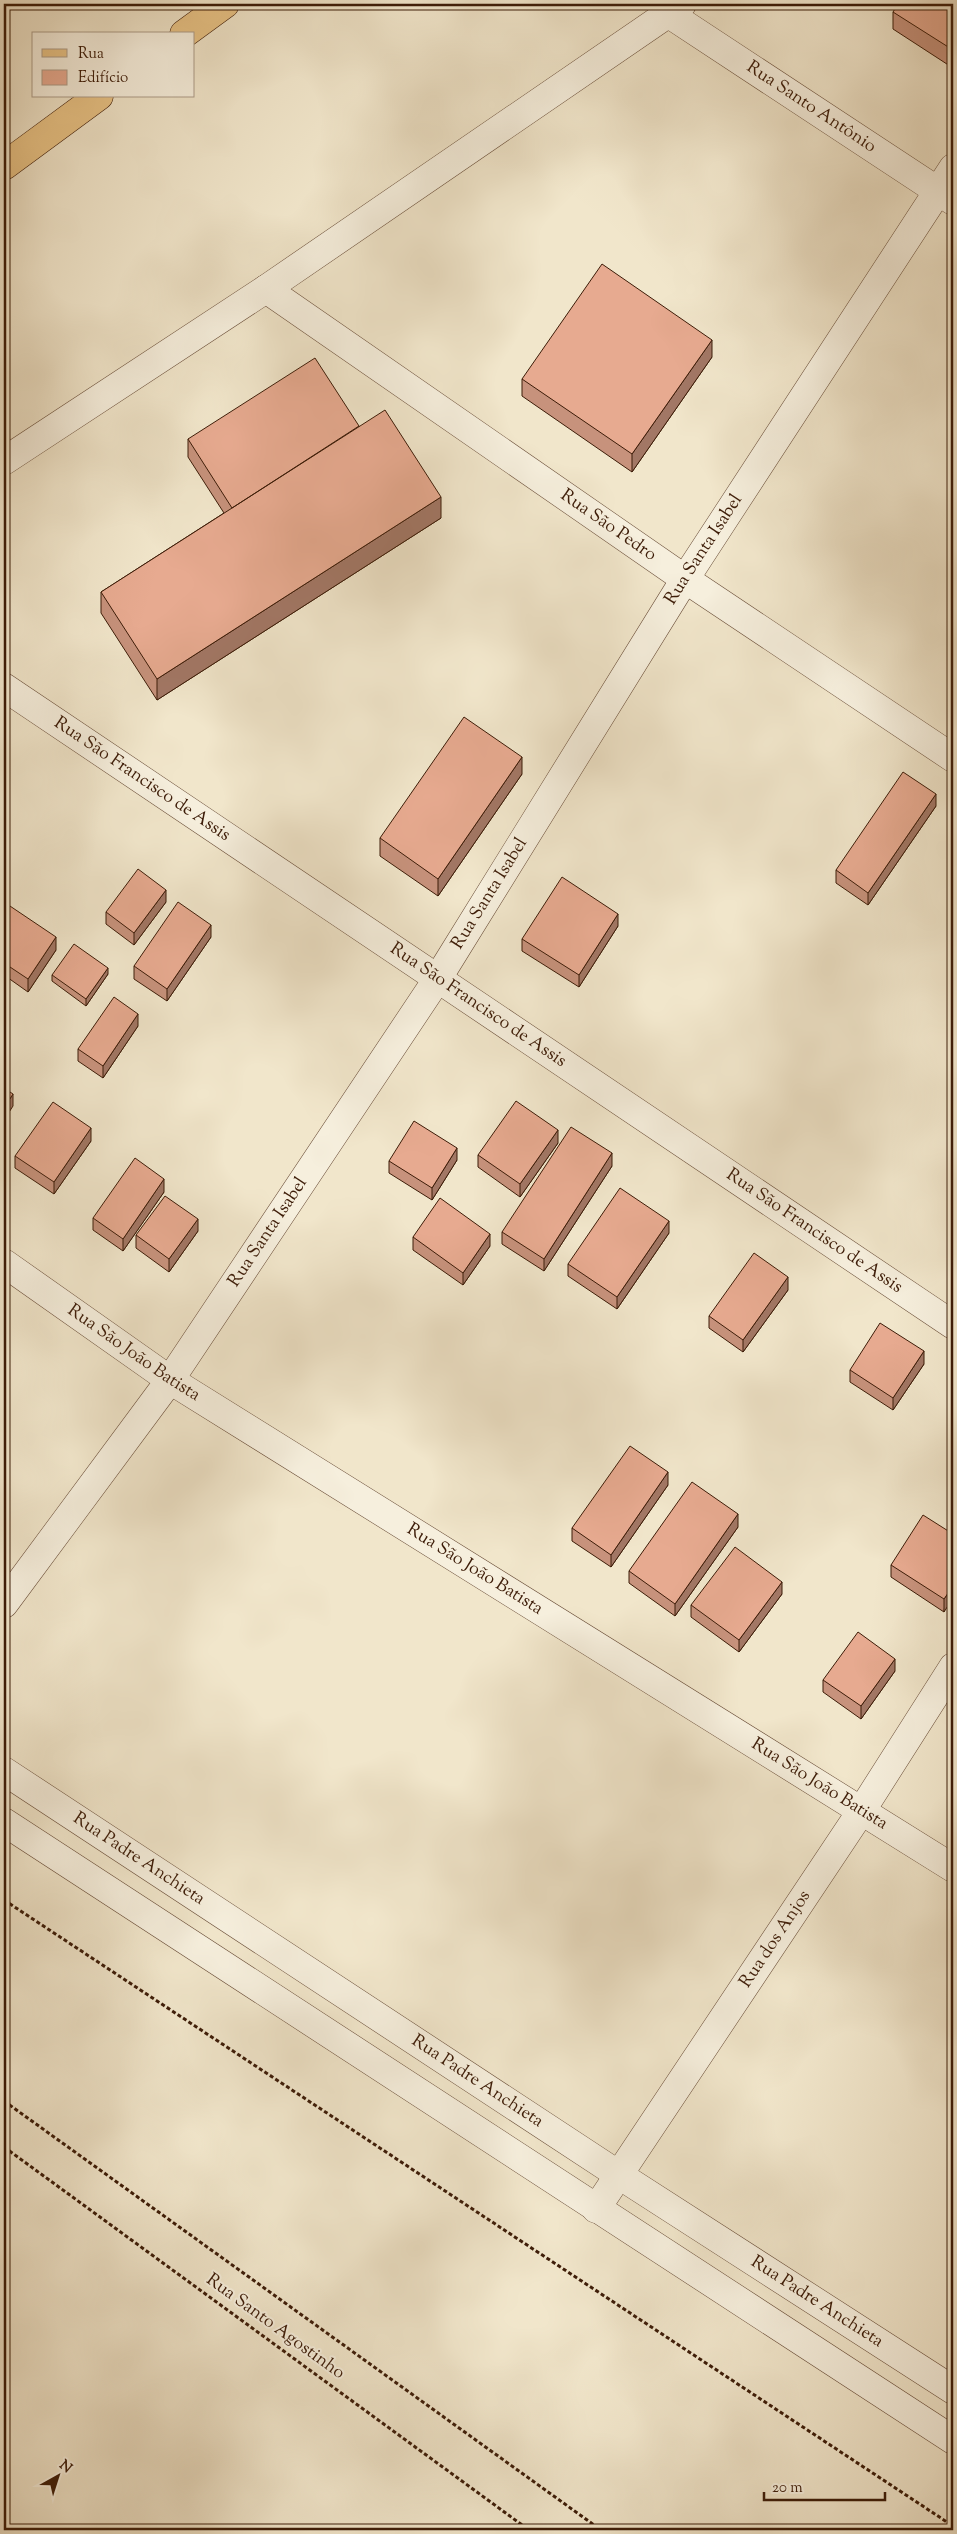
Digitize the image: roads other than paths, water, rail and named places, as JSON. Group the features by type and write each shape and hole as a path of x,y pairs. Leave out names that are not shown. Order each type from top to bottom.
{"main road":[{"path":"187,32 225,4"},
{"path":"4,166 96,98"}],"street":[{"name":"Rua Santo Antônio","path":"676,9 946,197"},
{"path":"4,460 266,289 676,9"},
{"name":"Rua Santa Isabel","path":"4,1604 170,1380 438,978 685,579 946,197 953,168"},
{"name":"Rua São Pedro","path":"266,289 685,579 953,758"},
{"name":"Rua São Francisco de Assis","path":"4,687 953,1325"},
{"name":"Rua São João Batista","path":"4,1263 170,1380 953,1868"},
{"name":"Rua dos Anjos","path":"596,2209 862,1810 953,1668"},
{"name":"Rua Padre Anchieta","path":"4,1771 619,2175 953,2390"},
{"path":"4,1822 953,2440"}]}
